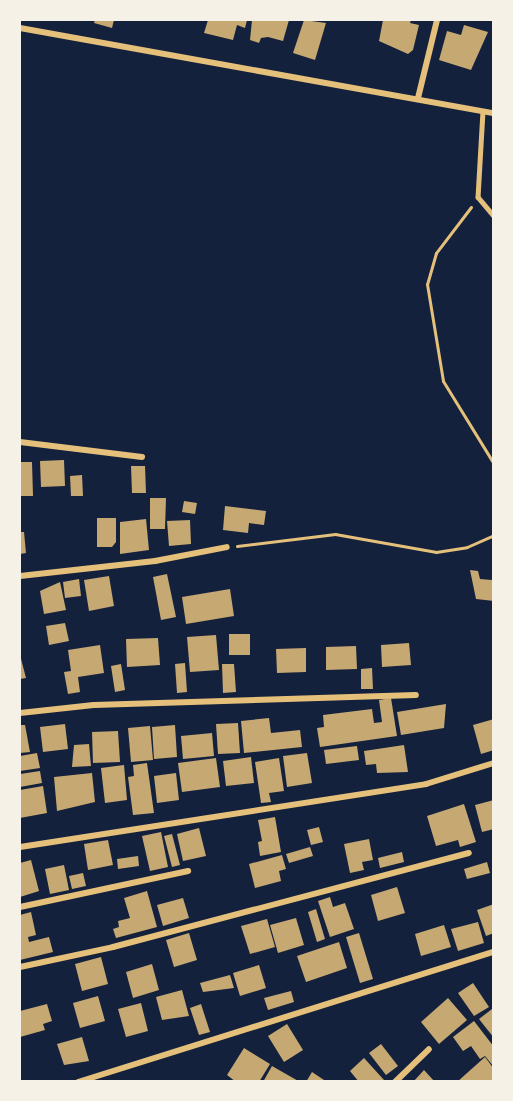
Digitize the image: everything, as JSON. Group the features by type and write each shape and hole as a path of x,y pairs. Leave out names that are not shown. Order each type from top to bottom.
{"street":[{"path":"418,98 437,20"},
{"path":"20,28 494,113"},
{"path":"20,442 142,458"},
{"path":"20,576 155,561 227,547"},
{"path":"20,713 94,705 416,694"},
{"path":"20,847 426,784 494,763"},
{"path":"20,968 113,947 469,853"},
{"path":"20,907 188,871"},
{"path":"78,1082 261,1028 494,952"},
{"path":"395,1082 429,1049"}],"lane":[{"path":"483,111 478,197 494,216"}],"path":[{"path":"478,197 436,253 427,284 443,381 494,464"},
{"path":"227,547 335,534 436,552 467,547 494,535"}],"building":[{"path":"95,20 114,20 112,28 94,23"},
{"path":"208,20 247,20 245,28 237,25 233,40 204,33"},
{"path":"252,20 289,20 283,41 268,37 261,38 259,43 250,40"},
{"path":"304,20 326,23 315,60 293,53"},
{"path":"383,20 411,20 410,23 419,25 413,50 408,54 379,41"},
{"path":"464,25 488,32 471,70 439,60 447,31 461,35"},
{"path":"64,460 65,486 41,487 40,461"},
{"path":"20,462 32,462 33,496 20,496"},
{"path":"131,466 145,466 146,493 132,493"},
{"path":"82,475 83,496 71,496 70,476"},
{"path":"150,498 166,498 165,529 150,529"},
{"path":"184,501 197,503 195,514 182,512"},
{"path":"225,506 266,511 264,525 249,523 248,533 223,530"},
{"path":"97,518 116,518 116,542 112,547 97,547"},
{"path":"146,519 149,550 120,554 120,522"},
{"path":"190,520 191,544 169,546 167,521"},
{"path":"20,532 24,532 26,553 20,554"},
{"path":"470,570 478,571 480,579 492,580 494,601 476,599"},
{"path":"167,574 176,617 161,620 153,577"},
{"path":"109,576 114,606 89,611 84,580"},
{"path":"79,579 81,596 65,598 63,582"},
{"path":"60,582 66,610 44,614 40,591"},
{"path":"230,589 234,616 186,624 182,597"},
{"path":"65,623 69,641 49,645 46,626"},
{"path":"229,634 250,634 250,655 229,655"},
{"path":"216,635 219,670 190,672 187,637"},
{"path":"158,638 160,665 127,667 126,639"},
{"path":"409,643 411,665 382,667 381,645"},
{"path":"100,645 104,673 78,677 80,692 68,694 64,672 71,671 68,650"},
{"path":"356,646 357,669 326,670 326,647"},
{"path":"306,648 306,672 277,673 276,649"},
{"path":"20,655 26,678 20,679"},
{"path":"185,663 187,692 177,693 175,664"},
{"path":"121,664 125,690 115,692 111,666"},
{"path":"222,664 234,664 236,692 223,693"},
{"path":"372,668 373,689 361,689 361,669"},
{"path":"391,698 397,736 320,747 317,728 324,727 323,715 372,709 374,723 382,722 379,700"},
{"path":"446,704 444,728 401,735 397,712"},
{"path":"269,718 271,733 300,730 302,747 244,753 241,721"},
{"path":"494,719 494,750 481,754 473,725"},
{"path":"238,723 240,753 218,754 216,724"},
{"path":"65,724 68,749 43,752 40,727"},
{"path":"20,725 25,725 30,752 20,753"},
{"path":"175,725 177,757 154,759 152,727"},
{"path":"150,726 153,760 131,762 128,728"},
{"path":"118,731 120,762 93,763 92,732"},
{"path":"212,733 214,756 183,759 181,736"},
{"path":"89,744 91,766 72,767 74,745"},
{"path":"404,745 408,772 377,773 376,764 366,765 364,751"},
{"path":"357,746 359,760 326,764 324,750"},
{"path":"37,753 40,768 20,771 20,756"},
{"path":"307,753 312,783 287,787 283,756"},
{"path":"251,757 254,783 226,786 223,761"},
{"path":"216,758 220,787 182,792 178,763"},
{"path":"279,758 284,791 269,793 271,802 261,803 255,762"},
{"path":"147,763 154,813 133,815 128,777 134,776 133,765"},
{"path":"124,765 127,800 105,803 101,768"},
{"path":"40,771 42,783 20,787 20,774"},
{"path":"92,773 95,802 57,811 54,777"},
{"path":"176,773 179,800 157,803 154,776"},
{"path":"43,786 47,813 20,818 20,790"},
{"path":"494,800 494,829 482,832 475,805"},
{"path":"464,804 476,842 460,847 458,840 436,846 427,816"},
{"path":"275,817 281,852 260,856 258,842 262,841 258,820"},
{"path":"319,827 323,842 311,845 307,830"},
{"path":"199,828 206,856 183,861 177,834"},
{"path":"161,832 168,867 150,871 142,836"},
{"path":"172,834 180,865 172,867 164,836"},
{"path":"369,839 373,860 362,862 364,870 350,873 344,844"},
{"path":"108,840 113,865 88,870 84,844"},
{"path":"310,847 313,856 289,863 286,854"},
{"path":"402,852 404,862 380,868 378,858"},
{"path":"282,855 286,869 279,871 281,881 255,888 249,864"},
{"path":"138,856 139,866 118,869 117,859"},
{"path":"31,860 39,891 20,897 20,863"},
{"path":"487,862 490,873 467,879 464,869"},
{"path":"64,865 69,890 50,894 45,869"},
{"path":"83,873 86,886 72,889 69,876"},
{"path":"397,887 405,913 378,921 371,895"},
{"path":"147,891 157,927 116,938 113,929 119,927 118,921 130,918 124,898"},
{"path":"330,897 333,907 345,903 354,929 330,937 318,901"},
{"path":"183,898 189,918 163,926 157,905"},
{"path":"494,904 494,933 486,936 477,910"},
{"path":"316,909 325,939 317,942 308,912"},
{"path":"31,912 36,935 28,937 29,942 49,937 53,952 20,960 20,915"},
{"path":"296,918 304,945 278,953 270,925"},
{"path":"267,919 275,947 250,954 241,926"},
{"path":"478,922 484,943 458,951 451,929"},
{"path":"444,925 451,947 421,956 415,934"},
{"path":"189,933 197,960 174,967 166,940"},
{"path":"359,933 373,979 360,983 346,937"},
{"path":"339,942 347,968 306,982 297,956"},
{"path":"101,957 108,984 82,991 75,964"},
{"path":"152,964 159,990 133,998 126,972"},
{"path":"259,965 266,988 240,996 233,973"},
{"path":"230,975 234,988 203,992 200,983"},
{"path":"473,983 489,1007 474,1016 458,993"},
{"path":"182,990 189,1016 162,1020 156,997"},
{"path":"291,991 294,1002 268,1010 264,998"},
{"path":"98,996 105,1021 80,1028 73,1003"},
{"path":"448,998 467,1020 439,1044 421,1022"},
{"path":"141,1003 148,1031 126,1037 118,1009"},
{"path":"47,1004 52,1021 43,1024 45,1030 20,1037 20,1011"},
{"path":"201,1004 210,1032 199,1035 190,1008"},
{"path":"492,1009 494,1011 494,1038 479,1019"},
{"path":"474,1021 494,1047 494,1067 485,1056 480,1059 471,1046 463,1051 453,1037"},
{"path":"287,1024 303,1050 284,1062 268,1036"},
{"path":"82,1037 89,1061 64,1065 57,1044"},
{"path":"381,1044 398,1066 386,1075 369,1053"},
{"path":"244,1048 270,1064 259,1082 236,1082 227,1075"},
{"path":"485,1057 494,1069 494,1082 457,1082"},
{"path":"364,1058 384,1080 382,1082 359,1082 350,1071"},
{"path":"272,1066 300,1082 263,1082"},
{"path":"424,1070 435,1082 413,1082"},
{"path":"312,1072 327,1082 306,1082"}]}
